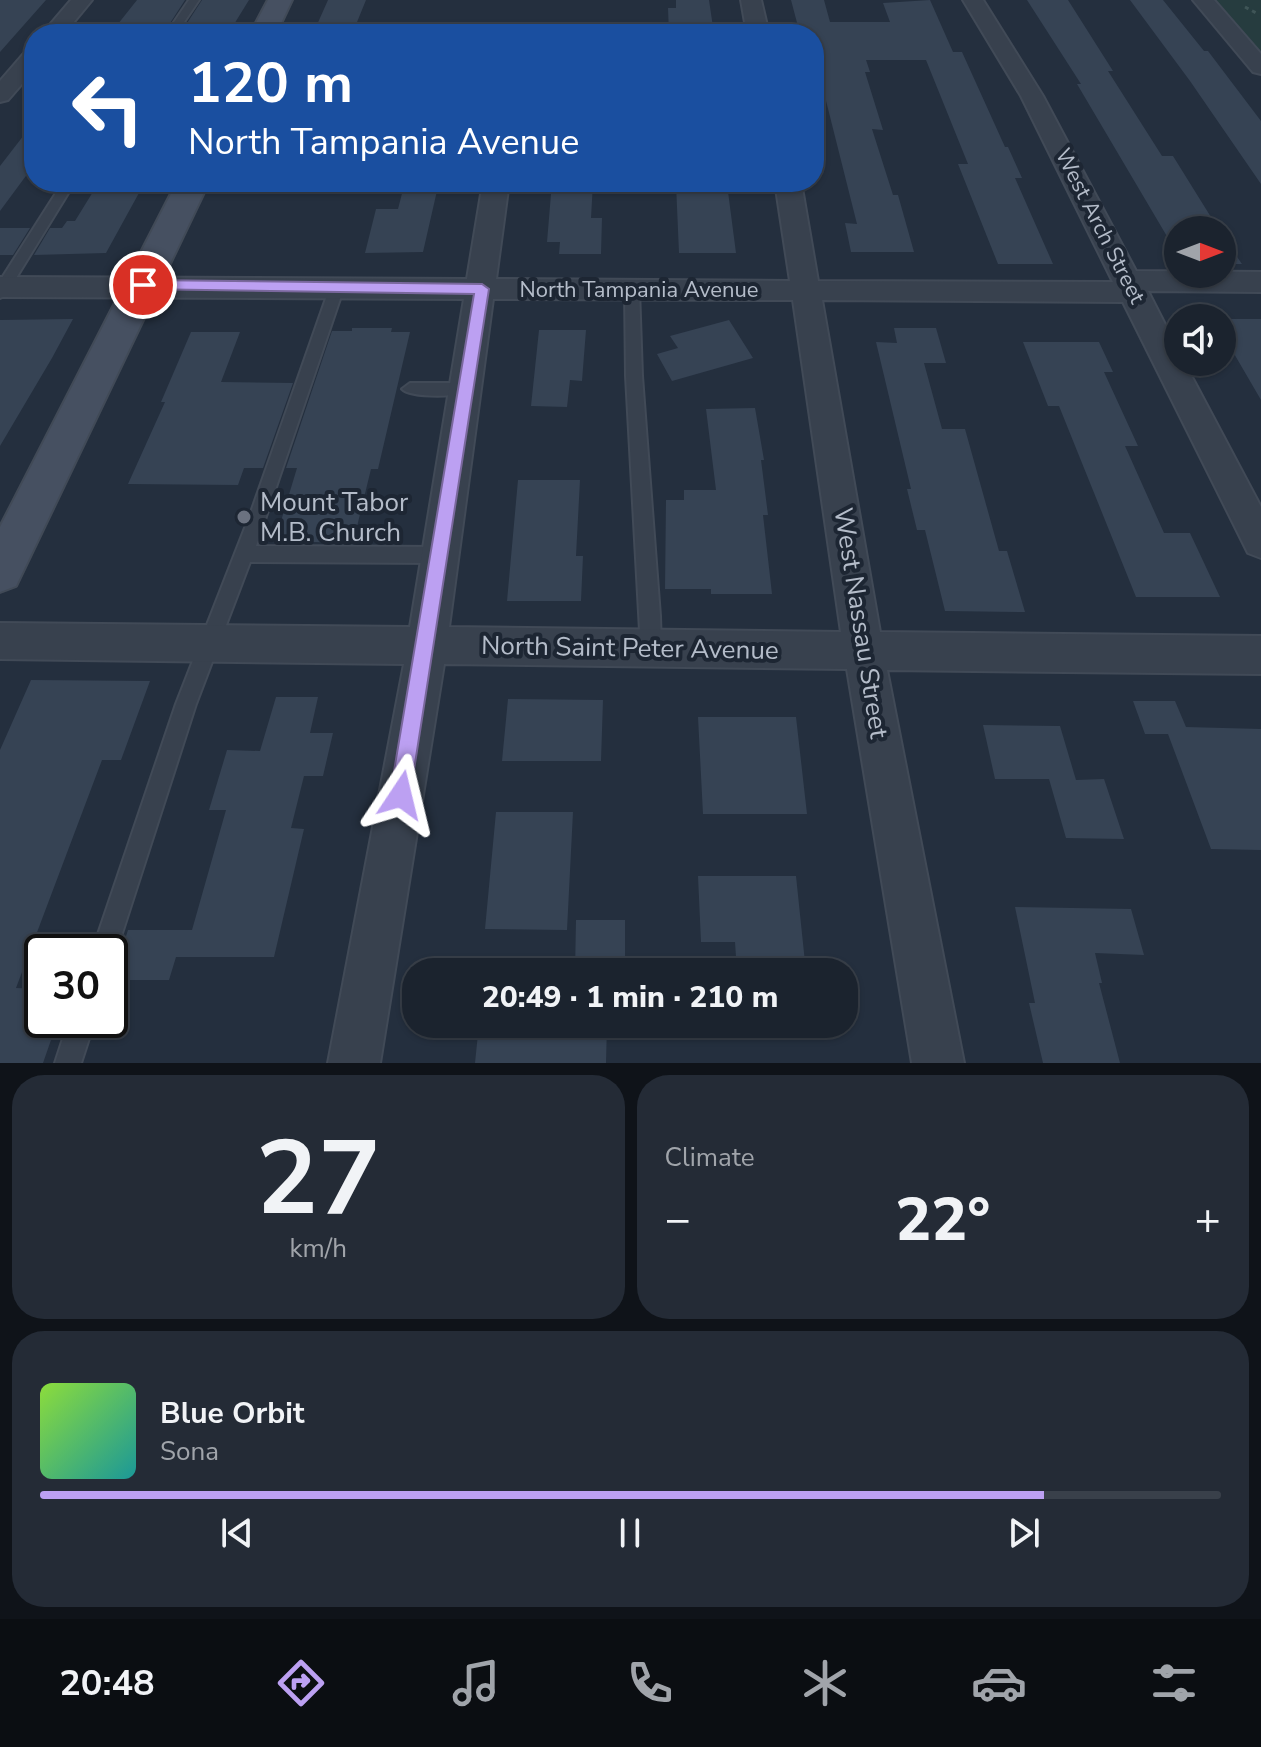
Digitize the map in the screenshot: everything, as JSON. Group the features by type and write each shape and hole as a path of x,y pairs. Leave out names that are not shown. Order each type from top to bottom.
{"street":[{"path":"62,24 82,0"},
{"path":"268,24 280,0"},
{"path":"751,0 756,24"},
{"name":"West Arch Street","path":"973,0 1032,96 1261,542"},
{"path":"1203,0 1261,67"},
{"path":"0,95 24,67"},
{"path":"0,572 188,192"},
{"path":"354,1063 427,645 495,192"},
{"name":"West Nassau Street","path":"790,192 864,651 938,1063"},
{"name":"North Tampania Avenue","path":"2,289 143,285 808,290 1131,287 1261,282"},
{"name":"North Saint Peter Avenue","path":"0,641 1261,655"}],"lane":[{"path":"178,24 194,0"},
{"path":"2,289 63,192"},
{"path":"110,934 186,704 259,515 337,287"},
{"path":"632,289 631,356 642,451 652,607 651,649"},
{"path":"410,389 465,389"},
{"path":"242,554 440,555"},
{"path":"68,1063 76,1038"}],"path":[{"path":"1259,21 1258,14 1261,16"}],"green space":[{"path":"1211,0 1261,0 1261,57"}],"building":[{"path":"0,0 46,0 24,24 0,52"},
{"path":"137,0 185,0 169,24 118,24"},
{"path":"202,0 249,0 234,24 186,24"},
{"path":"328,0 366,0 356,24 317,24"},
{"path":"676,0 709,0 713,24 669,24 668,8 676,8"},
{"path":"791,0 824,0 830,22 890,22 883,3 930,0 953,52 962,52 1005,147 1008,147 1022,178 1015,178 1053,264 998,264 958,164 968,164 926,60 866,60 870,72 865,72 883,130 872,129 893,195 898,195 914,252 851,252 845,223 857,224 824,93 824,24 797,24"},
{"path":"1027,0 1068,0 1162,156 1173,156 1210,216 1164,216 1164,231 1077,84 1081,84"},
{"path":"1130,0 1163,0 1204,51 1208,51 1261,121 1261,184 1190,81"},
{"path":"24,135 24,179 0,211 0,166"},
{"path":"93,192 140,192 106,253 34,255 50,228 62,228 67,221 75,221"},
{"path":"402,192 437,192 423,252 365,253 376,209 398,209"},
{"path":"551,192 592,192 591,218 602,218 601,254 559,254 560,242 547,242"},
{"path":"676,192 728,192 736,253 679,253"},
{"path":"0,228 30,228 13,255 0,255"},
{"path":"73,319 52,358 0,446 0,320"},
{"path":"1236,319 1261,319 1261,400 1236,357"},
{"path":"729,320 753,358 672,381 657,354 678,348 670,336"},
{"path":"352,328 392,328 391,332 410,332 378,469 371,469 353,543 275,541 297,468 286,468 332,331 352,331"},
{"path":"894,328 936,328 946,363 924,363 942,429 965,429 999,551 1007,551 1025,612 945,611 925,530 917,530 907,489 911,489 876,342 897,343"},
{"path":"539,330 586,330 582,381 570,380 567,407 531,406"},
{"path":"191,332 240,332 221,382 293,383 263,468 244,468 238,485 128,484 165,402 161,402"},
{"path":"1023,342 1099,342 1113,372 1104,372 1138,446 1125,446 1164,533 1190,533 1220,597 1136,597 1059,406 1048,406"},
{"path":"755,408 764,460 761,460 768,515 763,515 772,594 711,594 711,589 665,589 666,500 684,500 684,490 716,490 706,409"},
{"path":"518,480 580,480 576,556 583,556 581,601 507,601"},
{"path":"31,680 150,681 121,760 102,760 36,934 24,934 24,967 16,988 24,988 24,1038 52,1038 43,1063 0,1063 0,750"},
{"path":"276,697 318,697 310,733 333,733 323,776 304,776 291,828 304,829 274,957 176,957 169,980 128,980 128,930 192,930 226,810 209,810 227,750 260,751"},
{"path":"508,699 603,700 601,761 502,761"},
{"path":"1133,701 1175,701 1186,727 1261,729 1261,850 1211,849 1168,734 1145,734"},
{"path":"698,717 796,717 807,814 703,814"},
{"path":"983,725 1060,726 1076,780 1104,779 1124,839 1066,838 1049,779 995,779"},
{"path":"496,812 573,812 567,930 485,929"},
{"path":"698,876 796,876 805,958 736,958 735,942 701,942"},
{"path":"1015,907 1131,909 1144,955 1095,953 1102,983 1099,983 1120,1063 1043,1063 1029,1003 1035,1003"},
{"path":"576,920 625,920 625,958 575,958"},
{"path":"478,1038 607,1038 606,1063 475,1063"}],"place":[{"name":"Mount Tabor M.B. Church","path":"244,517"}],"route":[{"path":"143,285 482,289 401,795"}]}
